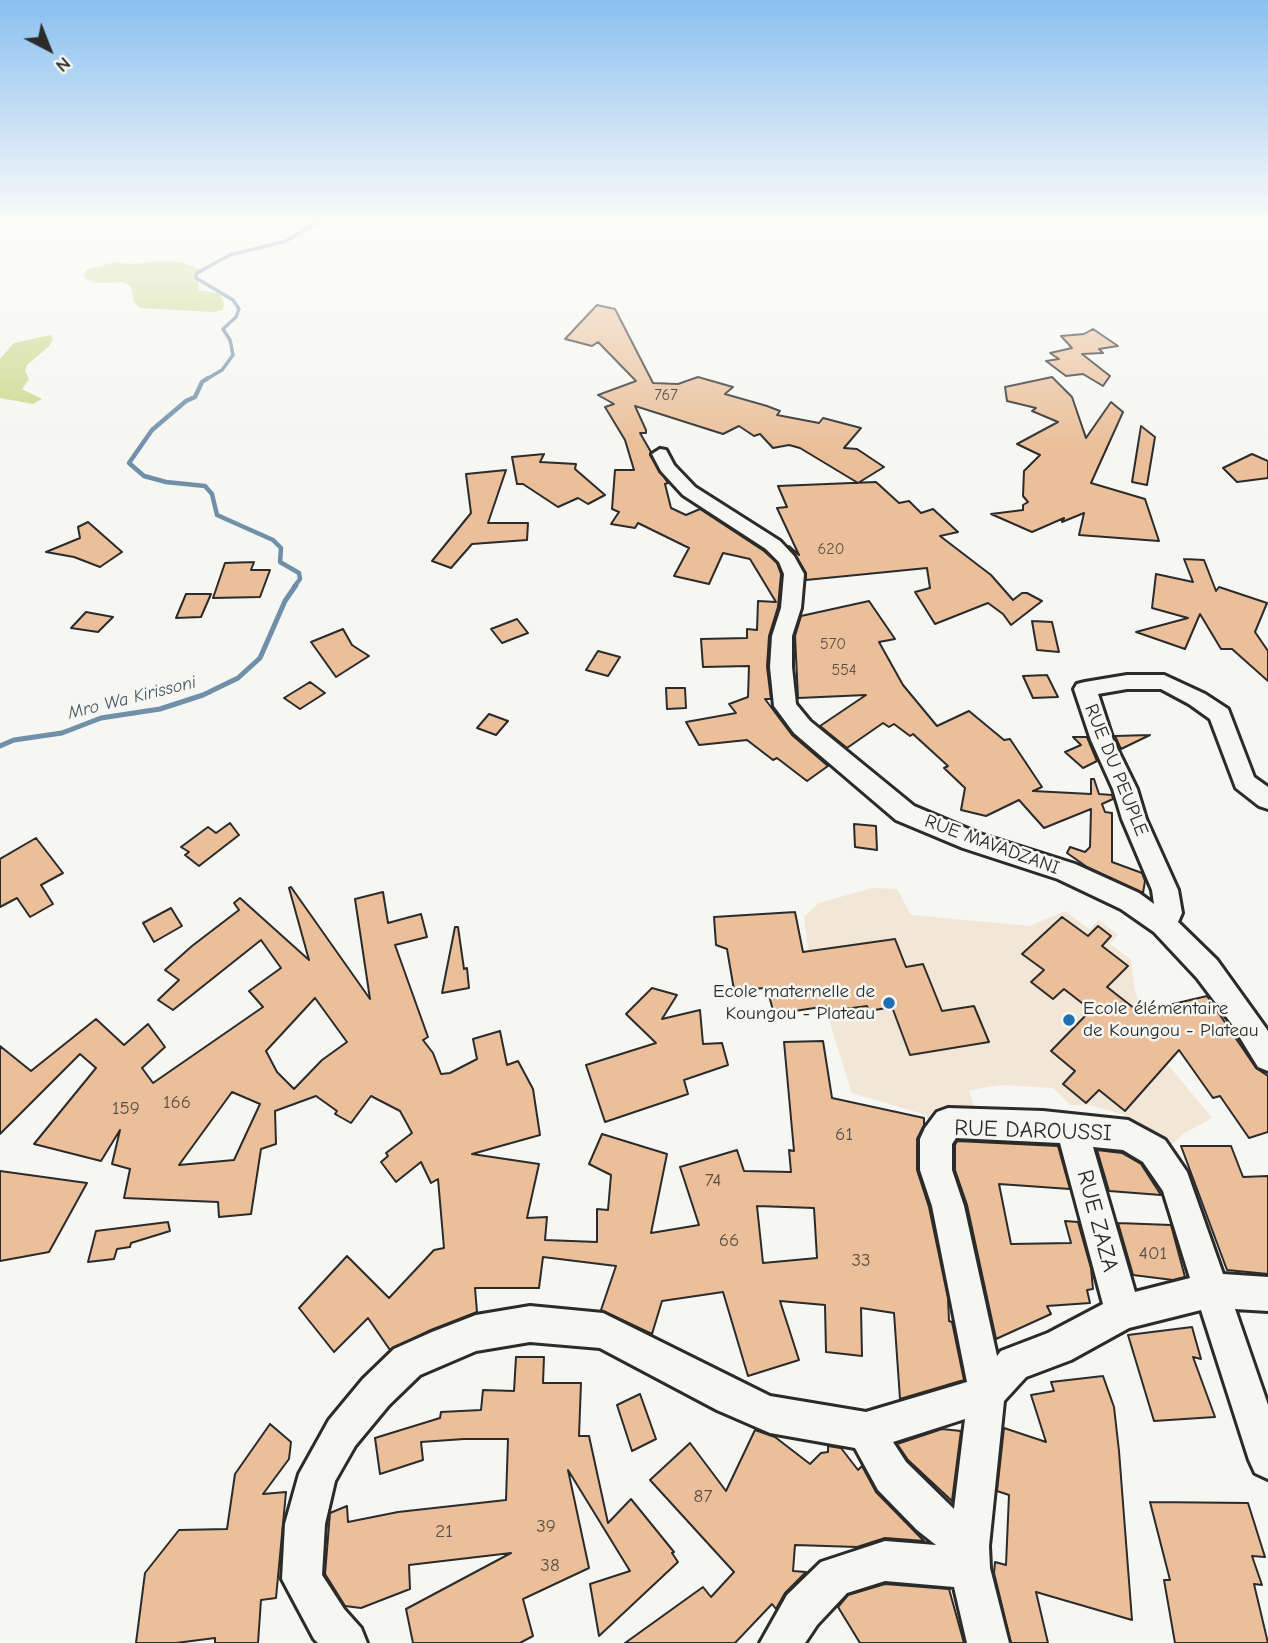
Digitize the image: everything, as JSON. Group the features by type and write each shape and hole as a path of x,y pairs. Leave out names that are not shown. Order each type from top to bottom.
{"street":[{"name":"RUE MAVADZANI","path":"660,454 667,467 689,491 773,545 787,560 794,574 791,608 782,636 781,667 785,706 802,727 905,813 972,841 1066,871 1130,901 1163,924 1207,969 1241,1014 1268,1057"},
{"name":"RUE DU PEUPLE","path":"1163,924 1169,913 1165,890 1134,819 1125,789 1102,740 1085,689 1126,682 1164,682 1197,699 1220,715 1244,782 1268,800"},
{"name":"RUE DAROUSSI","path":"987,1392 948,1206 936,1170 936,1139 948,1124 1072,1129 1128,1135 1154,1151 1177,1183 1268,1460"},
{"name":"RUE ZAZA","path":"1072,1129 1123,1312"},
{"path":"346,1643 329,1624 302,1579 305,1524 318,1474 342,1433 376,1392 407,1362 476,1333 530,1324 603,1331 730,1397 770,1414 866,1431 944,1409 987,1392 1014,1364 1058,1347 1123,1312 1210,1290 1268,1294"},
{"path":"987,1392 969,1557 988,1643"},
{"path":"866,1431 892,1476 969,1557"},
{"path":"781,1643 802,1610 835,1576 885,1561 969,1557"}],"shaded area":[{"path":"872,888 897,889 911,915 1030,926 1065,911 1089,929 1099,920 1118,935 1110,944 1131,960 1135,991 1142,1011 1159,1030 1146,1046 1170,1067 1212,1118 1183,1134 1169,1147 1122,1114 1090,1105 1070,1105 1053,1088 1002,1085 969,1090 975,1111 929,1121 926,1115 852,1093 809,957 804,917 819,903"}],"green space":[{"path":"133,296 221,296 224,303 223,310 212,312 140,308 134,302"},
{"path":"50,335 53,339 49,346 27,365 25,371 29,379 22,389 42,399 33,404 0,398 0,359 14,343"}],"building":[{"path":"597,305 615,309 653,383 678,384 698,377 733,387 725,394 780,411 777,415 819,423 823,418 861,428 844,448 857,449 884,467 858,483 800,448 789,445 773,448 760,434 754,436 739,426 723,434 635,406 646,430 646,433 640,433 668,483 665,484 671,508 686,515 700,509 764,551 777,563 781,574 778,607 769,636 767,667 771,699 765,699 792,735 828,766 807,781 747,740 699,745 686,722 736,713 729,704 748,697 749,666 703,667 701,639 747,638 747,629 757,630 758,601 776,602 750,559 723,553 709,584 674,576 689,548 638,523 635,528 611,524 619,512 612,509 615,470 634,470 625,440 605,407 614,404 598,395 636,381 598,342 592,346 565,339"},
{"path":"1093,329 1118,346 1099,349 1103,353 1082,354 1110,376 1103,386 1083,374 1066,376 1046,361 1059,359 1050,353 1072,348 1061,336 1084,334"},
{"path":"1052,377 1072,397 1086,438 1111,402 1123,412 1091,483 1145,499 1159,541 1079,535 1084,513 1062,522 1064,518 1032,532 991,514 1023,510 1023,505 1028,502 1023,496 1024,471 1040,455 1017,444 1058,422 1032,411 1036,408 1007,401 1005,387"},
{"path":"1141,426 1155,437 1147,485 1132,482"},
{"path":"544,454 540,462 576,464 575,469 605,495 588,504 578,498 558,507 523,484 517,484 512,457"},
{"path":"1252,454 1268,461 1268,478 1237,482 1223,468"},
{"path":"506,470 488,523 528,523 527,540 472,544 451,568 432,561 471,513 466,474"},
{"path":"876,482 899,503 909,501 921,513 933,509 958,532 940,536 991,575 1013,600 1022,593 1027,593 1042,601 1011,625 1003,614 988,603 935,624 915,592 930,588 927,568 806,580 806,573 789,546 799,555 777,508 787,507 778,486"},
{"path":"88,522 122,552 100,567 74,557 46,552 80,538 78,527"},
{"path":"1184,559 1204,560 1216,591 1219,587 1267,603 1255,632 1268,651 1268,681 1232,649 1221,649 1200,614 1185,649 1136,632 1188,618 1152,608 1156,574 1193,582"},
{"path":"254,562 251,570 270,570 260,597 213,598 225,563"},
{"path":"186,594 211,594 201,617 176,618"},
{"path":"869,601 895,639 879,642 903,685 937,726 969,711 1004,740 1010,739 1042,787 1033,791 1091,794 1091,779 1094,779 1099,794 1112,795 1113,799 1102,804 1105,812 1112,813 1112,862 1142,873 1145,881 1143,893 1087,867 1067,853 1070,847 1085,852 1090,847 1091,809 1044,828 1019,800 986,816 961,810 965,788 944,768 948,766 913,734 910,736 894,724 889,727 883,723 847,748 820,726 866,695 798,698 795,636 801,616"},
{"path":"86,612 113,617 98,632 71,628"},
{"path":"517,619 528,633 502,643 491,629"},
{"path":"1032,621 1052,622 1059,652 1037,650"},
{"path":"343,629 352,645 369,656 336,677 311,642"},
{"path":"598,651 620,657 608,676 586,670"},
{"path":"1047,675 1058,697 1033,698 1023,676"},
{"path":"310,682 325,693 300,709 284,698"},
{"path":"666,688 685,688 686,708 667,709"},
{"path":"489,714 508,721 496,735 477,728"},
{"path":"1150,735 1121,749 1115,736"},
{"path":"1073,737 1087,737 1097,761 1083,768 1065,752 1081,745"},
{"path":"230,823 239,835 199,866 185,855 189,852 181,847 208,827 216,833"},
{"path":"854,824 876,826 877,850 855,847"},
{"path":"36,838 63,873 41,885 53,904 30,917 17,898 0,907 0,859"},
{"path":"291,887 370,999 355,899 383,892 388,923 421,914 427,937 395,945 428,1037 423,1040 433,1053 441,1074 450,1073 477,1059 473,1039 500,1031 507,1065 518,1061 533,1089 540,1135 472,1154 539,1164 527,1218 547,1217 545,1240 597,1242 597,1209 608,1210 611,1175 589,1164 602,1134 667,1154 651,1233 699,1225 680,1167 737,1150 744,1171 791,1172 789,1150 794,1151 784,1042 823,1041 832,1098 924,1118 924,1125 917,1139 917,1170 929,1207 948,1298 949,1321 952,1322 964,1380 900,1399 894,1313 861,1308 862,1356 826,1352 825,1305 780,1301 799,1360 748,1376 723,1292 662,1301 652,1334 601,1310 616,1266 543,1257 539,1288 475,1288 477,1312 390,1350 368,1318 334,1352 299,1308 347,1256 389,1298 434,1250 444,1248 438,1179 431,1183 421,1162 396,1182 381,1162 388,1156 386,1153 412,1133 400,1111 371,1096 351,1123 335,1114 337,1111 316,1096 275,1111 276,1144 261,1149 251,1214 219,1217 218,1202 124,1198 130,1169 112,1164 120,1130 101,1161 34,1144 96,1068 80,1054 0,1134 0,1046 31,1071 96,1019 124,1045 148,1024 165,1047 142,1068 153,1083 263,1007 249,991 281,968 261,940 173,1010 158,1000 179,980 165,970 239,910 234,903 240,898 309,960 289,888","holes":["315,998 347,1042 322,1060 294,1089 277,1072 266,1051","232,1092 260,1104 234,1160 179,1165","757,1206 814,1208 817,1258 763,1263"]},
{"path":"171,908 182,926 154,942 143,923"},
{"path":"795,912 803,952 895,939 906,967 923,964 942,1011 974,1006 989,1042 910,1055 892,1007 869,1011 867,1006 830,1011 828,1006 774,1014 767,988 734,990 727,949 716,945 714,917"},
{"path":"1062,917 1088,936 1098,926 1111,936 1102,946 1128,966 1107,987 1139,1012 1207,996 1256,1068 1268,1076 1268,1132 1249,1138 1220,1096 1213,1098 1179,1050 1125,1111 1099,1090 1086,1103 1063,1084 1075,1071 1051,1051 1091,1010 1064,989 1053,999 1031,982 1044,970 1022,954"},
{"path":"455,927 458,927 469,988 442,993"},
{"path":"652,988 677,995 662,1019 700,1010 703,1044 722,1043 728,1065 684,1080 688,1094 605,1122 586,1065 656,1043 626,1014"},
{"path":"957,1141 1058,1146 1070,1189 999,1184 1011,1244 1071,1243 1065,1221 1078,1222 1091,1268 1093,1289 1087,1290 1090,1303 1047,1306 1051,1314 996,1339 967,1205 955,1170"},
{"path":"1181,1146 1231,1146 1243,1177 1268,1176 1268,1274 1227,1270"},
{"path":"1097,1150 1122,1153 1141,1164 1161,1195 1109,1191"},
{"path":"0,1171 87,1183 49,1252 0,1261"},
{"path":"168,1222 170,1231 131,1243 130,1247 117,1249 114,1259 88,1262 96,1231"},
{"path":"1118,1223 1171,1225 1185,1277 1173,1280 1133,1275"},
{"path":"1192,1327 1201,1359 1193,1357 1215,1417 1154,1421 1128,1335"},
{"path":"516,1357 544,1357 543,1383 581,1383 579,1436 589,1436 608,1523 631,1499 674,1552 672,1553 678,1562 599,1636 590,1584 630,1571 568,1470 589,1568 523,1599 533,1636 520,1643 413,1643 406,1609 511,1553 409,1565 410,1589 361,1608 345,1606 325,1574 330,1513 347,1506 348,1522 398,1512 506,1500 508,1439 421,1442 423,1460 380,1474 375,1438 440,1418 441,1412 481,1410 483,1390 514,1391"},
{"path":"1103,1376 1114,1407 1132,1620 1036,1592 1048,1643 1011,1643 994,1573 995,1562 1006,1565 1009,1495 997,1491 1004,1428 1046,1442 1031,1395 1054,1391 1051,1382"},
{"path":"640,1394 656,1439 632,1451 617,1405"},
{"path":"270,1424 291,1442 289,1459 263,1494 286,1492 276,1598 261,1600 258,1643 215,1643 215,1638 176,1643 136,1643 145,1573 179,1530 227,1529 235,1474"},
{"path":"942,1429 961,1431 952,1501 908,1460 897,1444"},
{"path":"755,1430 775,1437 810,1464 821,1453 828,1452 828,1446 841,1448 858,1470 862,1466 876,1492 924,1541 885,1538 857,1547 795,1545 793,1571 806,1572 785,1593 776,1609 772,1604 735,1643 625,1643 703,1587 711,1597 734,1572 650,1480 690,1443 726,1491"},
{"path":"1150,1502 1248,1503 1265,1557 1252,1556 1262,1585 1254,1584 1268,1643 1175,1643 1164,1580 1170,1580"},
{"path":"885,1584 949,1589 964,1643 860,1643 838,1607 848,1595"}],"waterway":[{"name":"Mro Wa Kirissoni","path":"205,380 222,370 233,355 230,340 223,329 236,317 239,309 233,300 226,296"},
{"name":"Mro Wa Kirissoni","path":"205,380 195,397 186,401 152,430 129,463 144,476 166,482 205,486 212,494 217,515 273,540 281,548 280,562 299,573 300,579 294,587"},
{"name":"Mro Wa Kirissoni","path":"0,746 14,740 62,733 101,718 160,709 203,695 238,678 260,658 285,601 296,585"}],"place":[{"name":"Ecole maternelle de Koungou - Plateau","path":"889,1003"},
{"name":"Ecole élémentaire de Koungou - Plateau","path":"1069,1020"}]}
